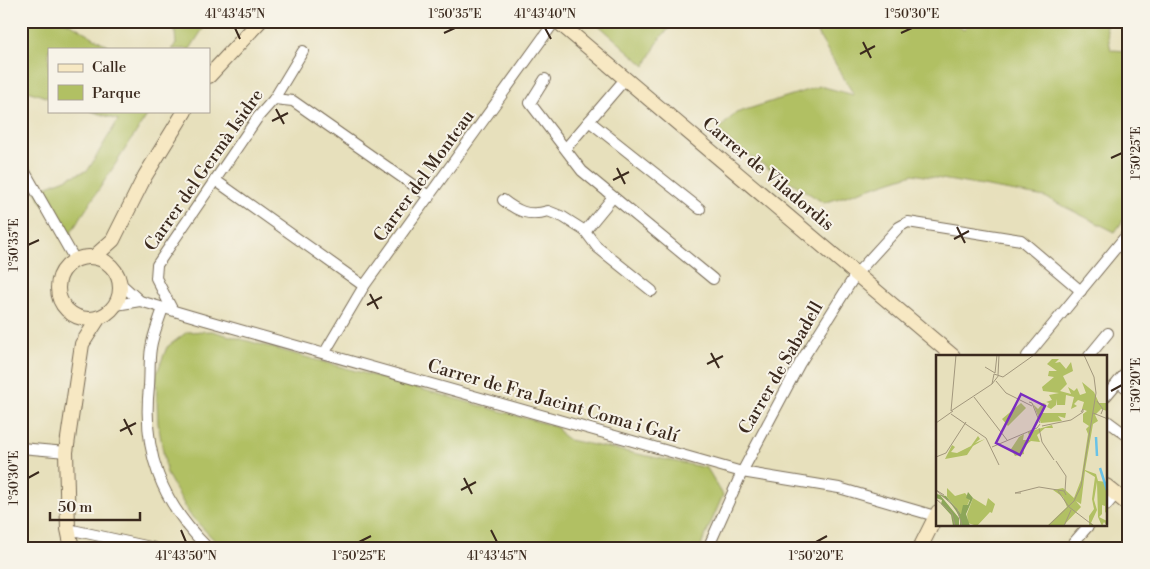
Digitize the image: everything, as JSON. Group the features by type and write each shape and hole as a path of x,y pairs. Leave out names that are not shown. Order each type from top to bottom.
{"street":[{"path":"210,75 260,21"},
{"name":"Carrer de Viladordis","path":"556,21 626,78 951,355"},
{"name":"Carrer del Montcau","path":"324,352 364,286 556,21"},
{"name":"Carrer del Germà Isidre","path":"168,309 156,278 157,265 215,180 274,99 303,51"},
{"path":"566,148 626,78"},
{"path":"545,79 530,103 582,171 713,279"},
{"path":"274,99 293,101 430,197"},
{"path":"120,283 116,305 108,314 98,319 86,320 74,316 62,306 58,290 60,275 66,266 75,260 94,257 113,240 144,176 184,112"},
{"path":"589,121 700,209"},
{"path":"21,165 75,260"},
{"path":"215,180 364,286"},
{"path":"585,231 613,197"},
{"path":"503,200 518,212 538,214 548,211 563,217 585,231 597,247 652,291"},
{"name":"Carrer de Sabadell","path":"708,548 742,472 800,363 856,274 899,227 908,222 1020,240 1081,291"},
{"path":"1028,355 1129,232"},
{"path":"113,240 112,266 120,283 140,301"},
{"path":"94,257 112,266"},
{"path":"116,305 140,301"},
{"name":"Carrer de Fra Jacint Coma i Galí","path":"140,301 742,472 839,488 936,514"},
{"path":"168,309 151,347 147,398 149,444 159,481 173,507 188,528 208,548"},
{"path":"74,316 82,344"},
{"path":"72,548 68,529 66,452 82,344 98,319"},
{"path":"1090,355 1108,334"},
{"path":"1108,394 1129,369"},
{"path":"1118,382 1129,390"},
{"path":"1108,421 1129,437"},
{"path":"21,448 66,452"},
{"path":"1108,505 1121,496"},
{"path":"920,548 936,514"},
{"path":"1069,548 1088,526"},
{"path":"68,529 154,548"}],"green space":[{"path":"21,21 63,21 111,48 48,48 48,98 21,89"},
{"path":"174,21 208,21 191,48 172,48 176,44"},
{"path":"594,21 677,21 660,38 645,66"},
{"path":"810,21 951,21 964,30 968,21 1105,21 1111,50 1129,51 1129,212 1115,232 1045,197 913,174 824,203 737,148 718,130 736,113 820,86 854,95"},
{"path":"94,112 149,112 66,240 35,191 88,170 118,120"},
{"path":"212,331 550,425 558,428 561,434 569,440 707,468 723,495 700,548 222,548 190,515 167,474 158,423 156,375 167,347 187,332"}]}
